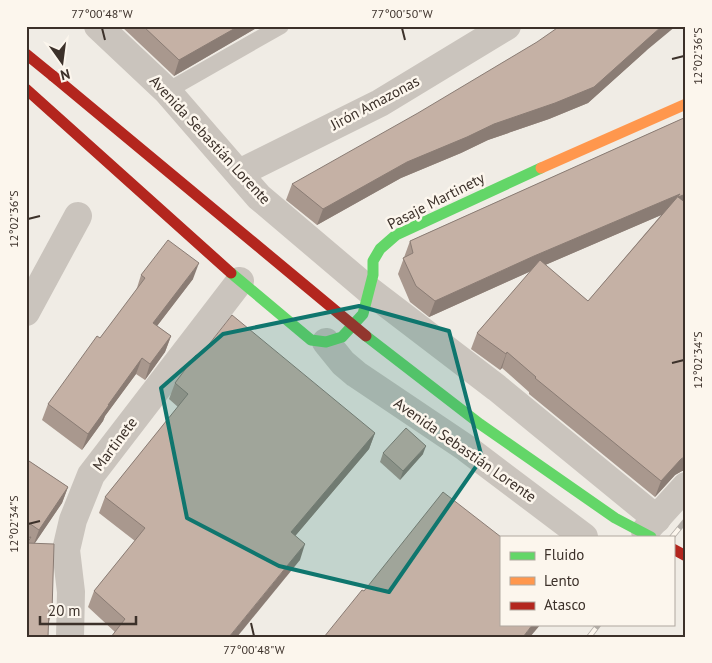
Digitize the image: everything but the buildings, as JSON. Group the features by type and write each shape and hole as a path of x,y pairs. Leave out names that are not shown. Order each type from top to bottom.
{"main road":[{"path":"26,54 355,328 480,424 615,518 649,531"},
{"path":"26,89 240,281 311,340 326,342"},
{"name":"Pasaje Martinety","path":"326,342 342,337 364,314 373,275 373,260 380,250 396,235 494,189 686,104"},
{"path":"674,550 686,556"}],"street":[{"name":"Avenida Sebastián Lorente","path":"98,26 167,90 259,197 370,291 497,388 649,531"},
{"name":"Jirón Amazonas","path":"239,173 380,103 508,26"},
{"path":"26,312 78,216"},
{"name":"Martinete","path":"70,637 70,592 66,550 73,520 92,475 240,281"},
{"name":"Avenida Sebastián Lorente","path":"326,342 343,363 356,374 466,448 583,536"},
{"path":"649,531 686,486"}],"lane":[{"path":"167,90 281,26"}],"highlighted area":[{"path":"359,306 449,331 482,458 389,592 279,566 187,518 161,388 223,334"}],"railway":[{"path":"673,536 686,520"},
{"path":"589,637 597,626"}],"traffic: fast":[{"path":"231,273 311,340 326,342 342,337 363,314 373,275 373,261 380,249 396,235 541,168"},
{"path":"366,336 480,424 615,518 649,536"}],"traffic: slow":[{"path":"541,168 686,104"}],"traffic: jam":[{"path":"26,54 53,76"},
{"path":"53,76 366,336"},
{"path":"26,89 231,273"},
{"path":"674,550 686,556"}]}
